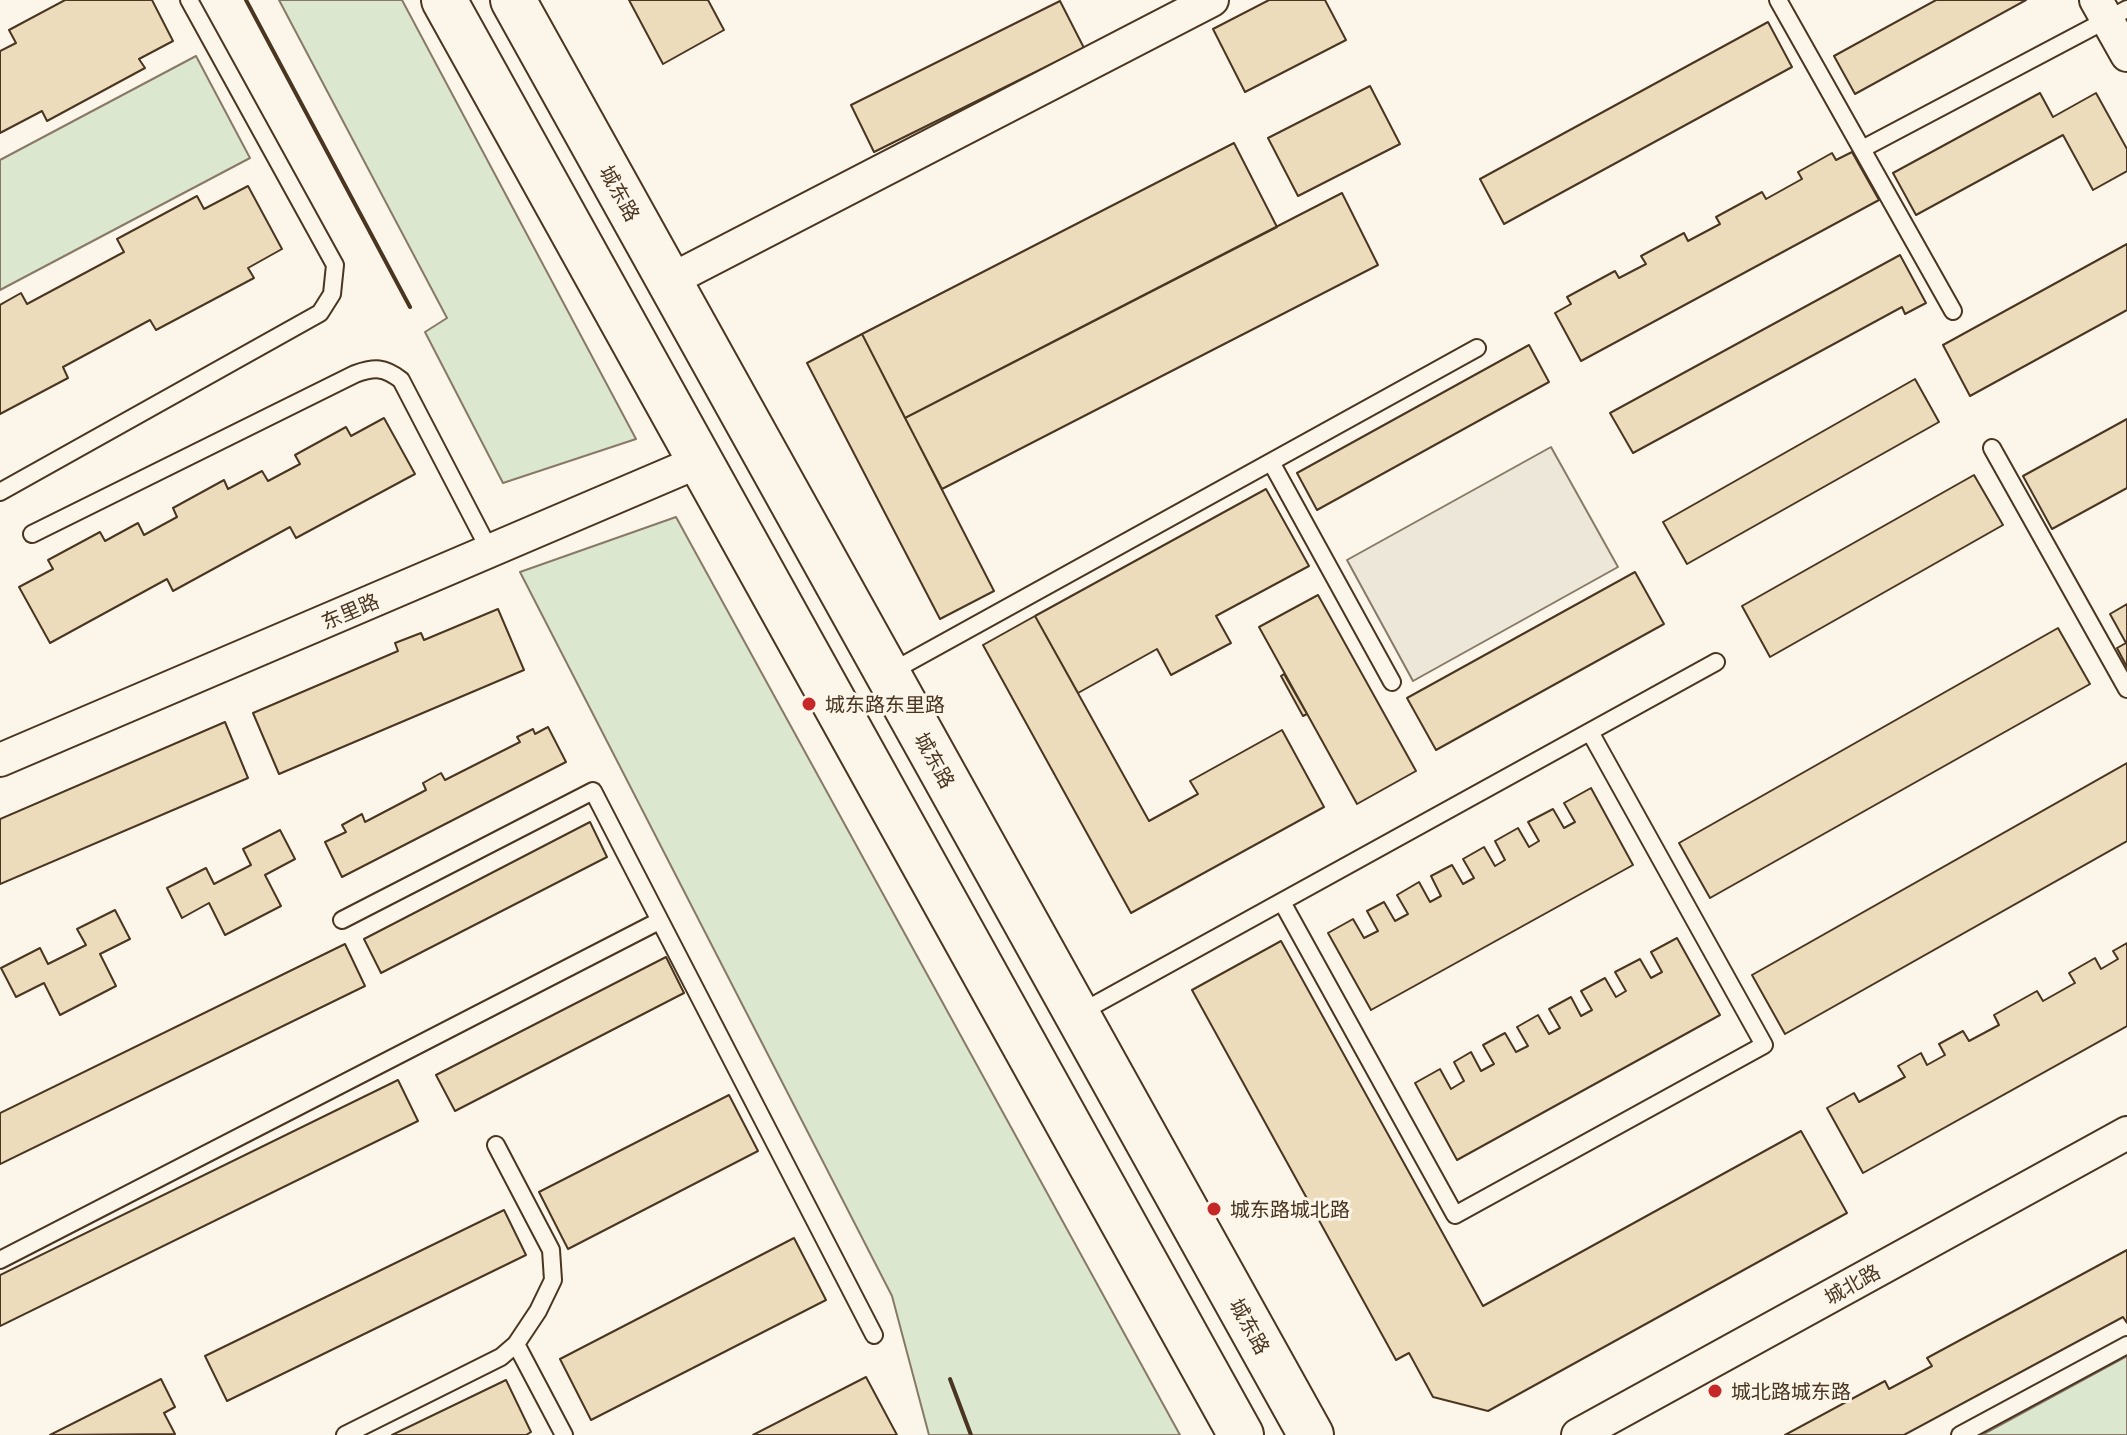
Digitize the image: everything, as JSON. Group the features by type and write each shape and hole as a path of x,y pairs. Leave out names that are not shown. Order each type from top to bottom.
{"main road":[{"path":"444,0 1241,1435"},
{"name":"城东路","path":"513,0 1311,1435"}],"street":[{"path":"669,281 1212,0"},
{"path":"2110,10 2127,55"},
{"name":"东里路","path":"0,760 700,461"},
{"name":"城北路","path":"1578,1435 2127,1133"}],"lane":[{"path":"0,492 320,313 332,294 335,265 189,0"},
{"path":"1778,0 1953,311"},
{"path":"1862,149 2110,10"},
{"path":"888,674 1477,348"},
{"path":"32,534 355,374 373,368 386,368 401,380 490,551"},
{"path":"1992,448 2127,689"},
{"path":"1271,462 1392,682"},
{"path":"1077,1015 1716,662"},
{"path":"1282,902 1455,1215 1764,1045 1590,732"},
{"path":"342,920 593,791 874,1335"},
{"path":"0,1260 659,921"},
{"path":"345,1435 501,1357 516,1344 548,1293 553,1280 551,1250 496,1145"},
{"path":"516,1344 564,1435"},
{"path":"1960,1435 2127,1345"}],"green space":[{"path":"279,0 402,0 636,439 503,483 425,332 447,318"},
{"path":"196,56 250,158 0,290 0,160"},
{"path":"676,517 1180,1435 929,1435 892,1296 520,572"},
{"path":"2127,1356 2127,1435 1982,1435"}],"shaded area":[{"path":"1551,447 1618,567 1413,681 1347,560"}],"building":[{"path":"65,0 152,0 173,41 139,59 145,68 47,121 42,111 0,133 0,51 16,43 9,30"},
{"path":"629,0 708,0 724,30 663,64"},
{"path":"1269,0 1325,0 1346,40 1245,92 1213,29"},
{"path":"1936,0 2026,0 1855,94 1834,56"},
{"path":"1060,1 1084,48 874,152 851,105"},
{"path":"1768,22 1792,67 1504,224 1480,179"},
{"path":"1370,86 1400,144 1298,196 1268,138"},
{"path":"2040,93 2053,117 2096,93 2127,149 2127,171 2093,190 2063,135 1916,215 1893,173"},
{"path":"1234,143 1277,227 905,418 862,334"},
{"path":"1852,152 1879,200 1581,361 1555,313 1571,304 1567,297 1615,271 1619,278 1646,264 1641,256 1684,233 1688,241 1720,224 1716,217 1762,192 1766,199 1802,179 1798,172 1832,153 1836,160"},
{"path":"248,186 282,249 248,268 254,278 156,330 150,320 63,367 68,378 0,414 0,305 21,293 27,304 124,252 117,239 197,196 204,209"},
{"path":"1342,193 1378,265 942,489 905,418"},
{"path":"2127,244 2127,310 1970,396 1943,345"},
{"path":"1900,255 1926,303 1905,314 1902,307 1633,453 1610,413"},
{"path":"862,334 994,591 940,619 807,363"},
{"path":"1529,345 1549,382 1317,510 1297,473"},
{"path":"1915,379 1939,422 1687,564 1663,522"},
{"path":"384,418 415,474 296,538 290,527 173,591 167,579 50,643 19,587 53,569 48,560 100,532 105,541 138,523 144,535 177,517 173,508 224,480 228,489 262,471 268,481 300,464 295,455 346,427 351,436"},
{"path":"2127,419 2127,488 2052,529 2023,476"},
{"path":"1974,475 2003,525 1770,657 1742,606"},
{"path":"1266,489 1309,566 1216,616 1231,643 1171,675 1157,649 1078,693 1035,616"},
{"path":"1635,572 1664,624 1436,750 1407,698"},
{"path":"1318,595 1416,771 1357,804 1259,627"},
{"path":"2127,604 2127,667 2117,648 2126,643 2110,614"},
{"path":"498,609 524,670 279,774 253,713 398,651 395,643 421,633 424,640"},
{"path":"1035,616 1149,821 1198,794 1190,781 1282,730 1324,807 1131,913 983,645"},
{"path":"2058,628 2090,684 1710,898 1679,843"},
{"path":"1284,674 1307,714 1303,716 1281,676"},
{"path":"225,722 248,778 0,884 0,819"},
{"path":"548,727 566,762 342,877 325,842 346,832 342,825 362,814 365,822 426,790 423,783 441,773 445,780 520,742 517,737 533,729 535,734"},
{"path":"2127,763 2127,841 1785,1034 1752,975"},
{"path":"1591,788 1633,865 1371,1010 1328,933 1353,919 1364,938 1378,931 1367,911 1384,902 1395,921 1408,914 1397,895 1419,882 1430,902 1441,896 1431,876 1452,865 1463,884 1474,878 1463,859 1484,847 1495,866 1505,860 1495,841 1518,828 1529,847 1539,841 1528,822 1553,809 1564,828 1575,822 1564,803"},
{"path":"590,822 607,857 381,973 364,939"},
{"path":"280,830 295,859 265,875 281,906 225,935 209,903 182,918 167,888 206,868 214,884 251,865 243,849"},
{"path":"115,910 130,939 100,954 116,986 60,1015 44,983 16,997 1,968 40,948 48,964 86,945 77,929"},
{"path":"1677,938 1720,1015 1457,1160 1415,1083 1440,1069 1451,1089 1464,1081 1454,1062 1471,1052 1481,1071 1494,1064 1483,1045 1505,1033 1516,1052 1528,1046 1517,1027 1538,1015 1549,1034 1560,1028 1549,1009 1571,997 1581,1016 1592,1010 1581,991 1605,978 1616,997 1626,991 1615,972 1640,959 1651,978 1662,972 1651,952"},
{"path":"1281,941 1483,1306 1801,1131 1847,1213 1488,1411 1433,1397 1409,1353 1396,1360 1192,990"},
{"path":"2127,943 2127,1026 1863,1173 1827,1108 1854,1093 1859,1102 1905,1077 1898,1066 1921,1053 1927,1065 1945,1055 1939,1044 1963,1031 1969,1041 1999,1025 1994,1015 2037,991 2043,1001 2075,983 2069,973 2095,958 2101,969 2118,959 2113,951"},
{"path":"345,944 365,986 0,1164 0,1113"},
{"path":"666,957 684,993 455,1111 436,1075"},
{"path":"398,1080 418,1121 0,1326 0,1275"},
{"path":"729,1095 758,1151 568,1249 539,1192"},
{"path":"504,1210 526,1255 227,1401 205,1356"},
{"path":"794,1238 826,1300 591,1420 560,1359"},
{"path":"2127,1250 2127,1323 2123,1317 1904,1435 1785,1435 1885,1381 1889,1389 1932,1366 1927,1358"},
{"path":"866,1377 897,1435 753,1435"},
{"path":"161,1379 175,1407 164,1413 175,1434 50,1435"},
{"path":"506,1380 531,1432 526,1435 392,1435"}],"wall":[{"path":"246,0 410,307"},
{"path":"950,1379 971,1435"}],"place":[{"name":"城东路东里路","path":"809,704"},
{"name":"城东路城北路","path":"1214,1209"},
{"name":"城北路城东路","path":"1715,1391"}]}
